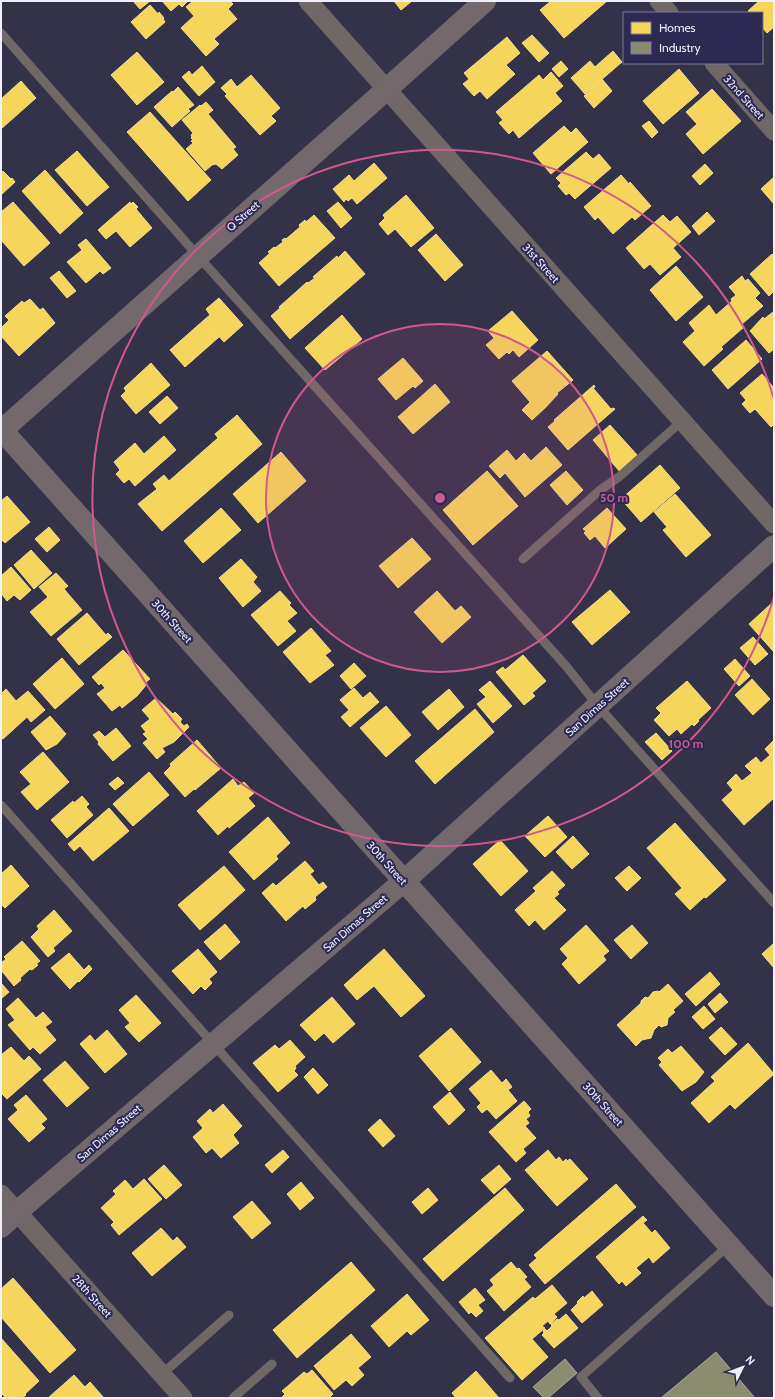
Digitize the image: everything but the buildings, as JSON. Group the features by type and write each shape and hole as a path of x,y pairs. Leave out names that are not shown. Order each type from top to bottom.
{"street":[{"name":"31st Street","path":"308,1 774,524"},
{"name":"Q Street","path":"1,430 485,1"},
{"path":"659,1 668,12"},
{"name":"32nd Street","path":"715,64 774,130"},
{"name":"30th Street","path":"1,430 729,1246 772,1288"},
{"name":"San Dimas Street","path":"1,1227 404,881 774,546"},
{"name":"28th Street","path":"1,1194 183,1398"}],"lane":[{"path":"1,33 198,256 566,666 598,706 774,903"},
{"path":"523,559 600,490 619,477 682,421"},
{"path":"1,806 510,1378"},
{"path":"598,1398 581,1377 729,1246"},
{"path":"162,1374 230,1315"},
{"path":"233,1398 272,1364"}]}
